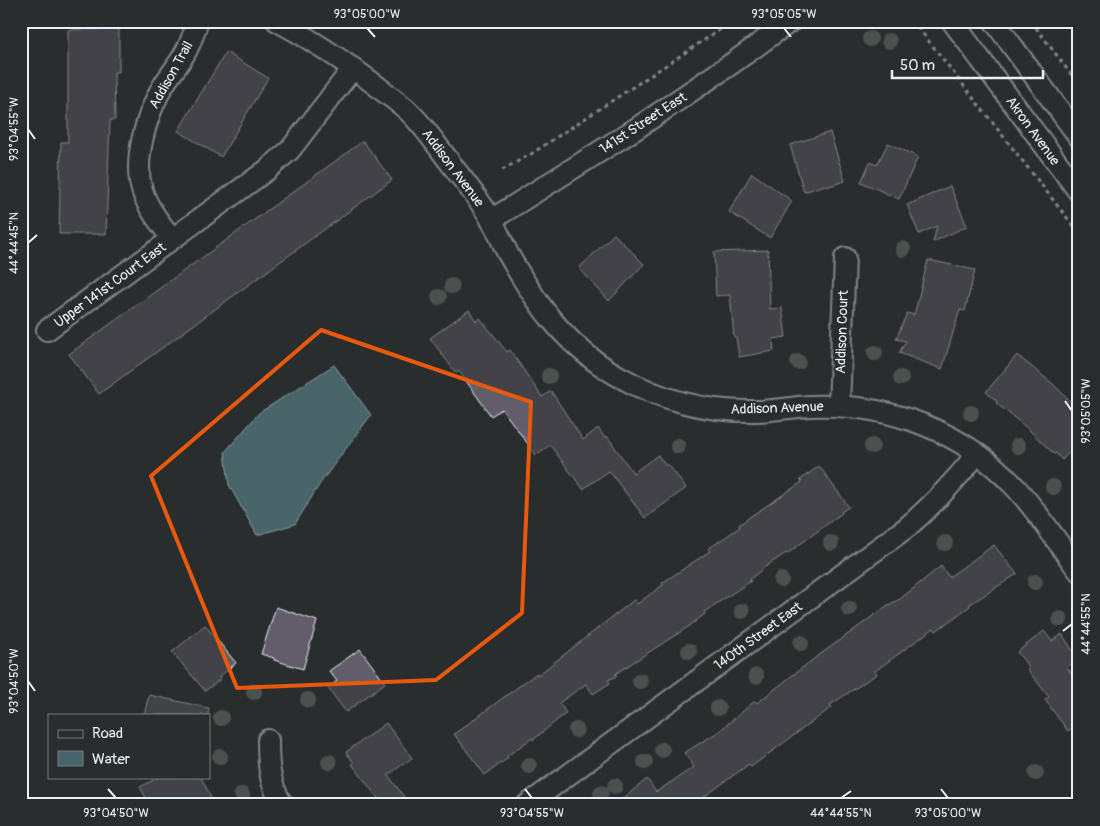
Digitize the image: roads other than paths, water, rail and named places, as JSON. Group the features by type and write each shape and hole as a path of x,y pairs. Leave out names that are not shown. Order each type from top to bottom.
{"street":[{"name":"Addison Trail","path":"172,239 150,209 142,189 140,167 142,137 160,90 186,53 198,21"},
{"name":"Addison Avenue","path":"277,21 320,45 406,109 427,132 491,220 532,295 548,317 583,352 620,377 665,398 713,409 754,411 810,406 839,406 876,410 912,420 946,434 977,454 1003,475 1021,494 1079,571"},
{"name":"141st Street East","path":"491,220 637,128 791,21"},
{"name":"Akron Avenue","path":"952,21 1079,192"},
{"path":"994,21 1079,137"},
{"name":"Upper 141st Court East","path":"47,330 267,170 290,150 353,68"},
{"name":"Addison Court","path":"839,406 845,258"},
{"name":"140th Street East","path":"528,805 906,528 943,494 977,454"},
{"path":"268,740 268,769 278,798 283,805"}],"water":[{"path":"334,365 371,415 321,482 295,524 257,535 229,485 225,452 259,413"}]}
